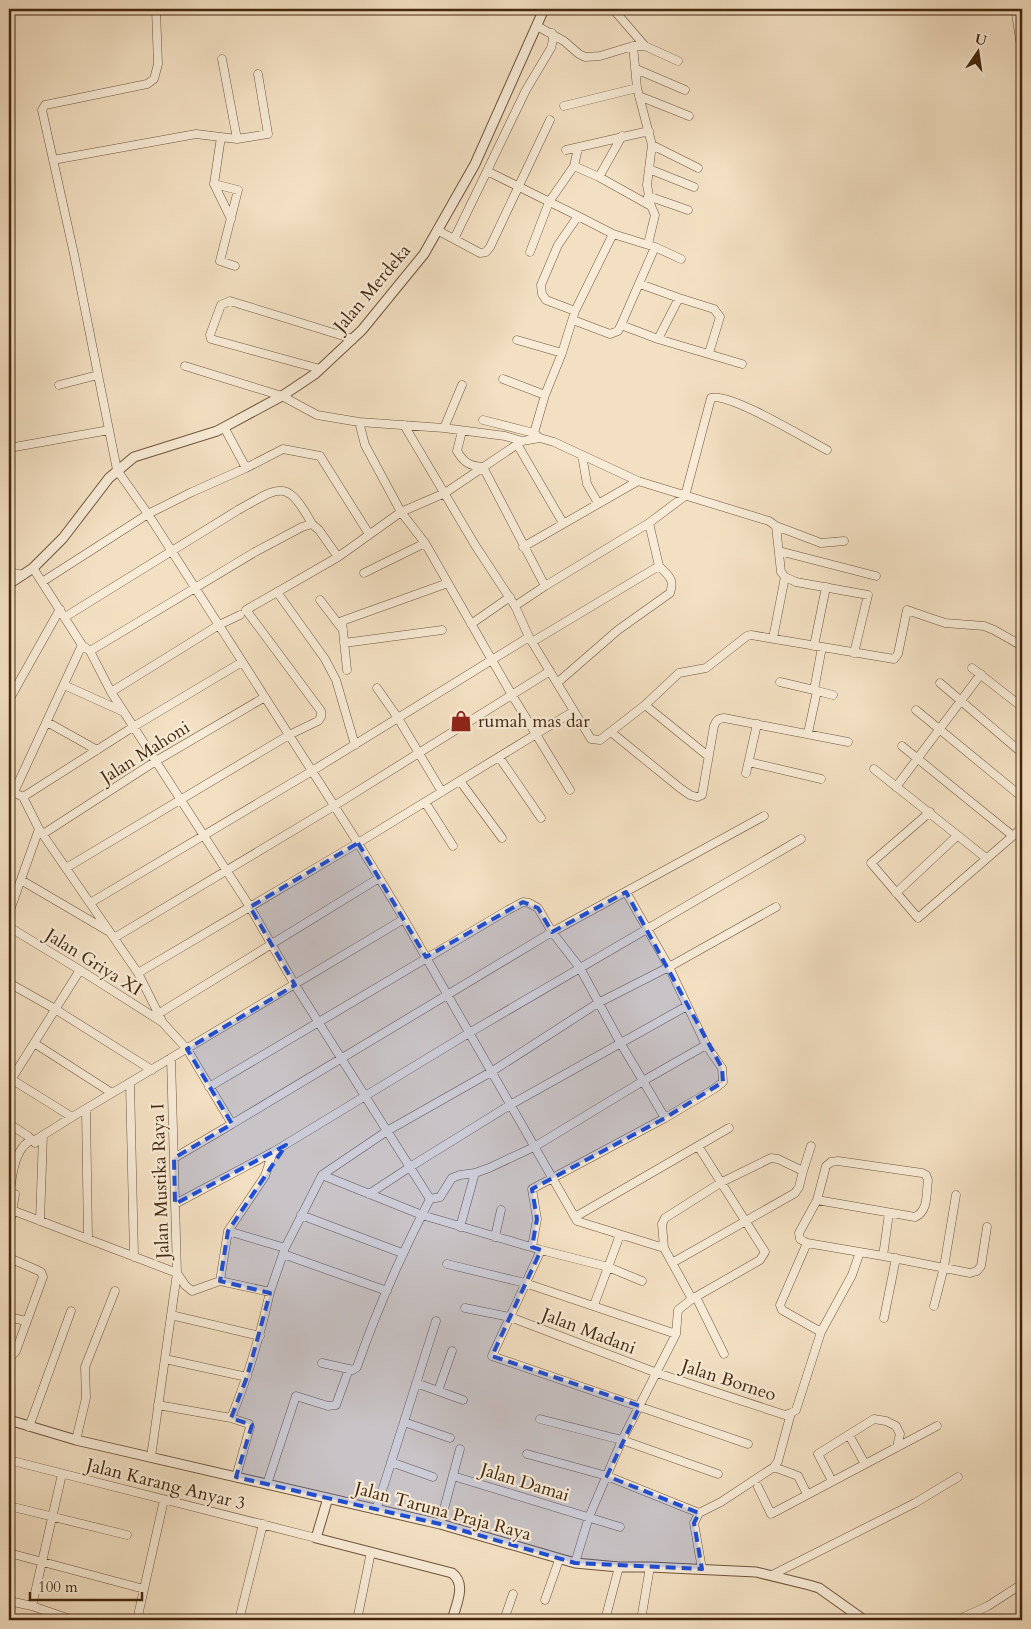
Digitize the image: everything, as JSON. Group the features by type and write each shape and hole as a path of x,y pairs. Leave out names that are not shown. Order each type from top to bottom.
{"street":[{"path":"156,9 158,64 154,79 147,84 45,105 42,110 117,470 148,514 379,878 577,1221 664,1248"},
{"name":"Jalan Merdeka","path":"9,584 34,568 63,538 109,478 134,457 208,434 282,396 320,370 362,330 424,254 475,164 544,9"},
{"path":"613,9 645,46"},
{"path":"1018,9 1017,20 1022,53"},
{"path":"537,26 552,33 585,57 600,56 633,46 645,46 678,61"},
{"path":"454,239 526,90 551,48 552,33"},
{"path":"573,320 610,334 618,331 640,284 651,245 655,215 650,206 646,185 652,145 638,92 633,46"},
{"path":"222,59 236,139"},
{"path":"636,69 685,90"},
{"path":"53,160 196,134 236,139 268,134 258,74"},
{"path":"564,106 638,92 689,116"},
{"path":"437,230 480,253 486,252 519,188 550,120"},
{"path":"566,150 649,131"},
{"path":"599,178 622,136"},
{"path":"221,137 214,184 230,219"},
{"path":"652,145 698,168"},
{"path":"530,252 549,202 574,166 578,148"},
{"path":"574,166 650,206"},
{"path":"649,169 694,188"},
{"path":"487,170 519,188 613,234 651,245 681,259"},
{"path":"214,184 238,190 220,262 235,266"},
{"path":"648,196 688,210"},
{"path":"575,311 546,300 542,294 541,285 558,245 578,216"},
{"path":"537,435 545,395 562,353 575,311 613,234"},
{"path":"640,284 714,309 720,317 709,353"},
{"path":"658,339 679,298"},
{"path":"320,370 211,339 210,335 221,305 230,301 353,339"},
{"path":"621,325 658,339 742,364"},
{"path":"517,340 562,353"},
{"path":"185,366 282,396 317,415 359,422 444,428 505,436 519,442 563,523"},
{"path":"59,384 98,375"},
{"path":"503,379 545,395"},
{"path":"444,428 462,386"},
{"path":"515,606 648,523 685,496 709,404 712,398 716,396 751,408 827,450"},
{"path":"484,420 537,435 638,481 769,521 776,526 821,543 844,541"},
{"path":"359,422 364,445 400,512 425,543 512,695 570,790"},
{"path":"404,426 475,546 510,597 530,640 591,739 600,740 611,732 645,705 679,673 706,668 747,636 754,635 894,659 898,654 907,610 945,623 984,626 1022,646"},
{"path":"224,427 246,468"},
{"path":"9,448 109,430"},
{"path":"462,431 457,451 466,463 483,467"},
{"path":"66,868 289,735 318,721 321,717 321,711 246,610 338,557 400,512 445,493 519,442 537,435"},
{"path":"42,582 148,514 283,449 320,456 369,534"},
{"path":"582,455 587,484 598,503"},
{"path":"483,467 545,586"},
{"path":"524,547 638,481"},
{"path":"66,617 238,510 265,495 280,490 289,492 299,501 312,524 319,530 338,557"},
{"path":"557,683 618,630 670,593 672,580 659,566 648,523"},
{"path":"90,651 255,552 312,524"},
{"path":"776,526 781,572 785,577 796,582 868,595 854,653"},
{"path":"364,573 425,543"},
{"path":"779,551 876,576"},
{"path":"90,903 312,772 492,660 659,566"},
{"path":"34,568 82,645 90,651 111,692 250,907 295,985 430,1199"},
{"path":"9,572 23,575"},
{"path":"773,638 785,577"},
{"path":"347,670 342,621 448,583"},
{"path":"808,733 815,690 818,647 826,587"},
{"path":"277,592 325,659 336,680 355,745"},
{"path":"471,624 510,597"},
{"path":"320,600 343,631"},
{"path":"9,700 60,609"},
{"path":"111,692 219,625 240,615"},
{"path":"344,643 442,630"},
{"path":"82,645 47,722 12,791 23,797 41,831 138,972 163,1023 187,1049 232,1124"},
{"path":"23,797 133,727 242,662"},
{"path":"972,668 1022,707"},
{"path":"112,935 227,871 550,671"},
{"path":"896,787 981,674"},
{"path":"780,682 833,694"},
{"path":"940,683 1022,753"},
{"path":"64,685 124,712"},
{"path":"377,688 420,753 442,792"},
{"name":"Jalan Mahoni","path":"41,831 265,697"},
{"path":"645,705 708,756"},
{"path":"916,710 1022,797"},
{"path":"138,972 358,844 574,711"},
{"path":"611,732 680,788 696,797 702,795 714,726 719,718 808,733 848,742"},
{"path":"47,722 97,750"},
{"path":"746,773 756,724"},
{"path":"902,746 1013,836"},
{"path":"499,757 541,818"},
{"path":"749,762 821,779"},
{"path":"874,769 986,858"},
{"path":"460,782 502,838"},
{"path":"426,802 452,846"},
{"path":"930,812 871,864 918,918 1022,828"},
{"path":"174,1158 552,932 764,816"},
{"path":"9,912 20,880 41,831"},
{"path":"896,893 958,836"},
{"path":"175,1204 273,1152 469,1032 801,839"},
{"path":"158,1014 379,878"},
{"path":"20,880 112,935"},
{"path":"532,1247 537,1219 532,1190 665,1118 723,1082 722,1068 706,1045 669,967 626,892"},
{"path":"209,1086 426,957 523,902 530,903 538,908 552,932 580,968 621,1044 665,1118"},
{"path":"231,1418 247,1378 260,1336 272,1282 280,1268 284,1251 322,1175 387,1130 491,1072 598,1003 669,967 776,907"},
{"path":"9,1201 16,1160 20,1151 72,1117 404,919"},
{"name":"Jalan Griya XI","path":"9,927 163,1023"},
{"path":"72,1117 10,1081 80,970"},
{"path":"9,983 55,1009 152,1070"},
{"path":"369,1194 510,1105 688,1006"},
{"path":"34,1043 112,1093"},
{"path":"430,1199 440,1197 452,1178 475,1173 534,1146 706,1045"},
{"name":"Jalan Mustika Raya I","path":"11,1210 177,1273 171,1058"},
{"path":"130,1083 134,1256"},
{"path":"86,1109 88,1239"},
{"path":"9,1124 37,1139"},
{"path":"575,1217 729,1128"},
{"path":"9,1229 20,1160 37,1139"},
{"path":"37,1139 40,1220"},
{"path":"575,1563 589,1517 622,1440 676,1334 678,1310 694,1298 760,1260 765,1252 698,1146"},
{"path":"672,1263 796,1193 811,1146"},
{"path":"220,1281 228,1231 265,1176 273,1152"},
{"path":"724,1354 664,1248 662,1224 666,1218 722,1182 771,1158 778,1159 803,1171"},
{"path":"817,1200 915,1217 920,1215 925,1209 928,1180 922,1174 838,1161 831,1162 826,1166 817,1200 799,1233 800,1239 807,1243 970,1272 977,1271 981,1266 987,1227"},
{"path":"460,1227 475,1173"},
{"path":"322,1175 422,1215 608,1268 642,1281"},
{"path":"934,1306 944,1267 956,1195"},
{"path":"322,1363 353,1370 357,1367 369,1331 402,1254 430,1199"},
{"path":"495,1236 501,1210"},
{"path":"883,1256 889,1212"},
{"path":"301,1215 402,1254"},
{"path":"228,1231 387,1291"},
{"path":"594,1305 620,1235"},
{"path":"807,1243 780,1305 782,1310 821,1332"},
{"path":"541,1250 492,1356 748,1444"},
{"path":"702,1569 694,1523 699,1513 721,1502 774,1467 778,1461 791,1413 796,1410 821,1332 852,1275 860,1252"},
{"path":"9,1258 41,1272 43,1277 16,1351 9,1358"},
{"path":"884,1318 896,1258"},
{"path":"447,1264 525,1283 676,1334"},
{"path":"177,1273 185,1286 192,1291 220,1281 270,1292"},
{"path":"151,1456 177,1273"},
{"path":"76,1440 86,1398 85,1367 115,1291"},
{"name":"Jalan Madani","path":"465,1308 510,1317 657,1372"},
{"path":"29,1427 71,1311"},
{"path":"171,1315 260,1336"},
{"path":"9,1317 26,1321"},
{"path":"376,1510 436,1321"},
{"path":"438,1391 452,1351"},
{"path":"165,1359 247,1378"},
{"path":"267,1484 296,1396 328,1406 336,1405 349,1369"},
{"name":"Jalan Borneo","path":"657,1372 784,1415 791,1413"},
{"path":"416,1383 463,1400"},
{"path":"158,1404 231,1418 249,1424 250,1427 236,1477"},
{"path":"540,1419 622,1440 718,1474"},
{"path":"832,1481 818,1454 874,1419 886,1420 896,1426 900,1434 897,1447"},
{"name":"Jalan Taruna Praja Raya","path":"9,1420 76,1440 440,1524 559,1560 619,1567 650,1566 756,1572 772,1575 818,1588 864,1620"},
{"path":"404,1422 450,1438"},
{"path":"758,1487 771,1514 937,1426"},
{"path":"849,1435 865,1464"},
{"path":"440,1524 460,1449"},
{"path":"527,1454 607,1476 699,1513"},
{"name":"Jalan Karang Anyar 3","path":"9,1460 316,1538"},
{"path":"391,1462 433,1477"},
{"path":"774,1467 798,1476 807,1494"},
{"path":"32,1606 62,1474"},
{"name":"Jalan Damai","path":"453,1476 620,1527"},
{"path":"772,1575 915,1503 958,1477"},
{"path":"328,1498 316,1538 446,1571 458,1578 460,1585 452,1620"},
{"path":"137,1620 164,1500"},
{"path":"9,1506 127,1535"},
{"path":"239,1620 263,1524"},
{"path":"357,1620 371,1552"},
{"path":"9,1553 144,1589"},
{"path":"544,1600 559,1560"},
{"path":"641,1620 650,1566"},
{"path":"605,1620 619,1567"},
{"path":"957,1620 988,1606 1022,1584"},
{"path":"504,1620 513,1594"},
{"path":"9,1601 32,1606 73,1620"},
{"path":"1018,1620 1022,1616"}],"highlighted area":[{"path":"358,843 426,957 523,902 538,908 552,932 626,892 722,1068 723,1082 665,1118 532,1189 537,1219 532,1247 541,1250 492,1356 640,1406 607,1476 699,1513 694,1523 702,1569 575,1563 440,1524 236,1477 252,1425 231,1418 247,1377 270,1293 220,1281 228,1231 286,1145 175,1204 174,1158 232,1124 187,1049 295,985 250,907"}],"place":[{"name":"rumah mas dar","path":"461,721"}]}
